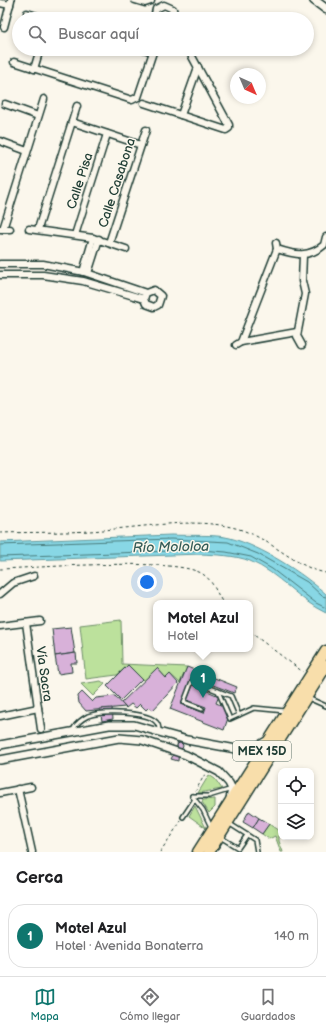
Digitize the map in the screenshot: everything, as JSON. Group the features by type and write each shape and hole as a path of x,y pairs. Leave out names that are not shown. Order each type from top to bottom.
{"highway":[{"name":"MEX 15D","path":"209,852 215,834 236,787 271,738 308,676 326,651"},
{"name":"MEX 15D","path":"198,852 227,823 326,666"}],"main road":[{"path":"314,0 326,9"}],"street":[{"path":"135,0 145,3 150,0 156,9 155,12"},
{"path":"166,0 174,12"},
{"path":"0,2 10,3 4,27"},
{"path":"156,9 164,5 169,6"},
{"path":"34,69 38,56"},
{"path":"14,62 132,100 138,97 152,56"},
{"path":"144,103 226,130 229,125 192,56"},
{"path":"181,115 198,67"},
{"path":"10,230 2,229 44,99"},
{"path":"5,104 38,116"},
{"path":"38,229 77,106"},
{"path":"72,122 141,145"},
{"name":"Calle Casabona","path":"110,243 146,130"},
{"name":"Calle Pisa","path":"75,235 107,134"},
{"path":"0,141 27,151"},
{"path":"29,229 38,229 96,239 126,249"},
{"path":"297,332 238,344 277,246 303,255 319,250 324,245 326,237"},
{"path":"85,273 96,239"},
{"path":"302,345 299,341 297,332 305,294 302,281 303,255"},
{"path":"0,264 43,264 85,273 145,296 83,281 43,275 0,275"},
{"path":"0,594 3,589 17,581 34,576"},
{"path":"0,626 40,621"},
{"name":"Vía Sacra","path":"26,623 41,729"},
{"path":"0,716 38,708"},
{"path":"0,745 109,725 134,725 187,740 242,749 262,745 271,738"},
{"path":"161,745 162,733"},
{"path":"0,760 119,738 142,740 161,745 210,766 225,776 236,787"},
{"path":"0,793 31,787"},
{"path":"18,790 32,852"}],"lane":[{"path":"202,709 184,702 192,681 231,696 239,715"},
{"path":"218,691 230,719 254,708 287,711"},
{"path":"306,697 326,706"},
{"path":"74,728 88,716 104,713 121,713 148,717 158,724 162,733"},
{"path":"192,796 209,796 236,787"},
{"path":"192,796 207,818 215,834 238,848 247,835"},
{"path":"183,817 195,799"},
{"path":"227,823 255,840 257,852"}],"path":[{"path":"0,533 84,532 195,523 231,527 264,539 302,564 326,573"},
{"path":"0,569 158,565 191,568 204,574 221,600"},
{"path":"253,634 308,676"},
{"path":"192,796 207,772"},
{"path":"160,852 183,817"}],"green space":[{"path":"121,620 122,664 187,667 180,683 170,674 166,678 157,668 144,681 128,665 117,675 86,679 80,625"},
{"path":"101,681 105,684 93,696 81,684"},
{"path":"209,775 215,779 222,789 198,793"},
{"path":"215,799 215,807 209,813 202,802 203,800"},
{"path":"195,806 206,828 189,816"},
{"path":"269,824 278,830 278,840 283,852 281,852 275,836 269,839 262,834"}],"water":[{"name":"Río Mololoa","path":"171,535 224,537 255,547 281,561 305,577 326,594 326,613 306,601 270,572 250,561 232,556 201,554 0,561 0,542"}],"building":[{"path":"71,627 75,653 55,656 52,629"},
{"path":"76,653 77,663 71,663 72,672 58,674 55,656"},
{"path":"128,665 142,679 121,700 107,686"},
{"path":"187,667 237,687 234,693 192,677 181,704 204,713 206,707 187,700 193,685 219,696 216,703 223,706 228,718 224,730 170,709"},
{"path":"157,668 166,678 170,674 178,683 153,710 149,707 146,710 140,704 136,708 131,704 126,708 121,703"},
{"path":"82,692 92,702 96,698 115,696 125,707 86,711 79,703 78,696"},
{"path":"112,708 113,719 102,721 100,709"},
{"path":"178,733 186,735 179,749 178,761 171,759 177,748"},
{"path":"180,743 183,746 180,749 177,746"},
{"path":"249,811 259,818 253,828 243,822"},
{"path":"259,818 269,824 262,834 253,828"}],"place":[{"name":"Motel Azul","path":"203,698"}]}
